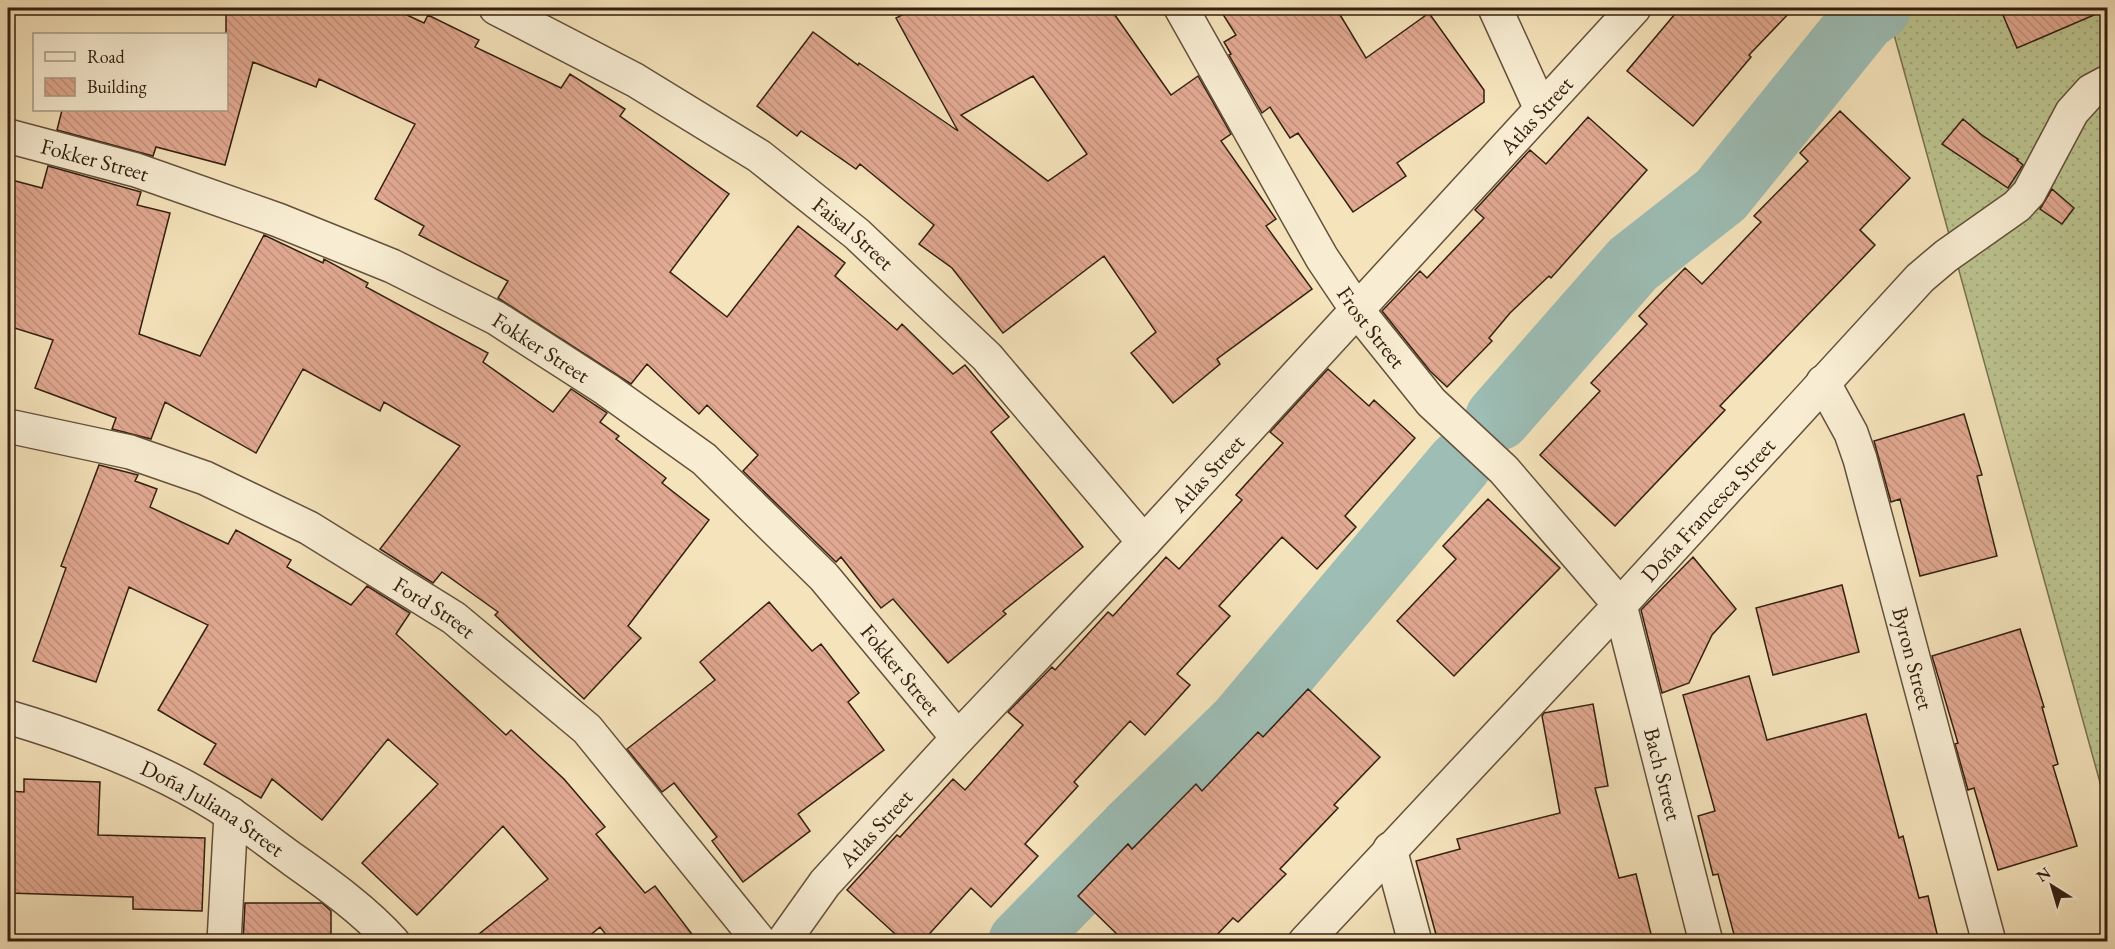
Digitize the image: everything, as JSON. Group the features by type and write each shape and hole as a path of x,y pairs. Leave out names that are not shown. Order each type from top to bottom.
{"street":[{"name":"Faisal Street","path":"496,8 635,80 759,156 857,234 987,357 1144,542"},
{"name":"Frost Street","path":"1180,8 1322,258 1357,310 1431,402 1504,470 1620,605"},
{"path":"1495,8 1541,108"},
{"name":"Atlas Street","path":"783,942 825,883 958,738 1144,542 1634,8"},
{"name":"Doña Francesca Street","path":"1305,942 1620,605 1920,278 1946,256 2017,206 2029,193 2072,112 2091,91 2108,82"},
{"name":"Fokker Street","path":"8,136 136,170 278,220 392,266 496,318 606,389 704,459 824,577 958,738"},
{"name":"Byron Street","path":"1823,382 1851,433 1860,459 1989,942"},
{"name":"Ford Street","path":"8,426 130,452 205,478 309,528 454,618 587,729 760,942"},
{"name":"Bach Street","path":"1620,605 1706,942"},
{"name":"Doña Juliana Street","path":"8,717 119,755 179,784 231,814 319,878 382,930 393,942"},
{"path":"224,942 231,814"},
{"path":"1390,849 1415,942"}],"green space":[{"path":"1910,8 2107,8 2107,808 1890,20"}],"building":[{"path":"226,8 392,8 424,23 428,15 479,40 475,47 561,88 570,74 625,109 620,116 729,194 670,272 727,317 798,226 845,263 835,276 897,330 902,324 953,374 965,365 1009,417 991,432 1083,547 1003,611 1006,614 948,663 893,599 881,608 841,557 836,562 743,471 758,455 707,405 699,414 647,364 631,384 498,298 508,281 419,235 424,226 375,199 415,124 319,79 316,87 253,62 225,165 156,147 153,156 57,130 62,111 228,111 228,33 226,33"},
{"path":"915,8 1110,8 1171,95 1198,76 1231,134 1221,141 1276,219 1266,226 1312,289 1217,359 1220,364 1173,403 1131,353 1156,332 1104,256 1003,333 952,268 919,244 934,225 860,164 856,169 801,131 797,136 757,106 813,32 858,65 859,63 958,131 896,18","holes":["1033,76 1087,154 1048,181 961,115"]},
{"path":"1219,8 1336,8 1366,58 1429,13 1484,90 1484,102 1397,163 1406,176 1353,212 1298,133 1290,138 1270,107 1262,113 1229,55 1231,54 1224,42 1236,35"},
{"path":"1680,8 1794,8 1749,55 1751,57 1693,126 1627,71"},
{"path":"2000,8 2108,8 2108,9 2017,48"},
{"path":"1840,111 1910,178 1860,230 1875,245 1720,406 1725,410 1615,526 1540,455 1600,391 1591,383 1647,324 1639,316 1685,268 1702,284 1761,222 1754,216 1808,161 1800,153"},
{"path":"1588,117 1647,170 1551,278 1549,276 1510,313 1489,338 1492,341 1447,387 1430,371 1382,311 1420,271 1427,278 1484,218 1475,210 1530,150 1546,164"},
{"path":"1963,119 2023,165 2008,188 1942,144"},
{"path":"48,166 141,192 137,205 170,213 139,334 200,356 264,235 323,263 324,259 368,283 366,287 488,353 483,362 553,412 571,389 607,413 600,422 619,436 616,439 666,478 662,483 709,520 628,626 641,638 584,699 495,615 498,612 442,572 433,583 380,549 460,446 384,402 380,411 303,369 256,453 165,402 151,439 112,429 116,418 35,388 53,340 8,326 8,179 42,188"},
{"path":"2052,189 2074,208 2062,224 2040,209"},
{"path":"1328,369 1369,406 1374,400 1415,438 1345,516 1356,527 1317,569 1282,537 1219,606 1230,616 1177,674 1190,685 1145,735 1130,721 1074,782 1078,786 1025,844 1038,856 991,907 971,888 922,942 904,942 847,890 897,835 900,837 953,779 965,790 1023,725 1008,712 1052,667 1055,670 1108,612 1113,616 1166,557 1179,569 1242,500 1236,495 1283,443 1270,432"},
{"path":"1964,414 1982,475 1977,476 1997,556 1920,576 1900,499 1891,502 1874,441"},
{"path":"99,465 138,475 135,481 157,489 150,507 228,544 236,530 291,560 287,567 351,605 367,586 410,613 396,634 506,735 511,730 564,779 605,827 596,834 645,893 655,886 698,942 612,942 600,927 582,942 469,942 548,879 503,826 417,915 362,863 438,784 388,739 322,820 272,779 261,798 204,764 216,744 158,710 208,625 129,587 96,682 33,661 66,568 61,566"},
{"path":"1488,499 1560,568 1454,676 1397,621 1456,559 1443,546"},
{"path":"1693,557 1736,609 1712,635 1689,683 1662,693 1641,610"},
{"path":"1842,585 1859,652 1773,675 1756,608"},
{"path":"769,602 812,651 821,644 859,693 848,702 884,750 798,814 810,831 743,882 712,841 717,837 674,783 662,792 627,749 715,680 700,662"},
{"path":"2020,629 2044,707 2042,707 2058,764 2053,766 2077,846 1998,870 1974,788 1968,790 1955,744 1958,743 1932,656"},
{"path":"1749,676 1767,740 1866,714 1899,838 1903,836 1919,898 1928,896 1939,942 1736,942 1718,874 1713,875 1698,816 1715,811 1683,695"},
{"path":"1308,689 1380,757 1334,805 1338,808 1280,869 1286,874 1238,922 1233,918 1210,942 1125,942 1078,896 1128,844 1132,849 1196,784 1202,791 1258,732 1263,737"},
{"path":"1593,704 1608,786 1595,788 1619,878 1636,874 1653,942 1438,942 1416,861 1460,849 1457,839 1560,813 1542,716 1544,713"},
{"path":"24,779 100,782 98,835 205,838 202,911 133,909 133,897 8,893 8,791 24,792"},
{"path":"245,903 322,903 331,911 331,942 243,942"}],"waterway":[{"path":"1498,418 1633,264 1721,195 1863,19 1878,8"},
{"path":"1021,942 1240,724 1460,463"}]}
